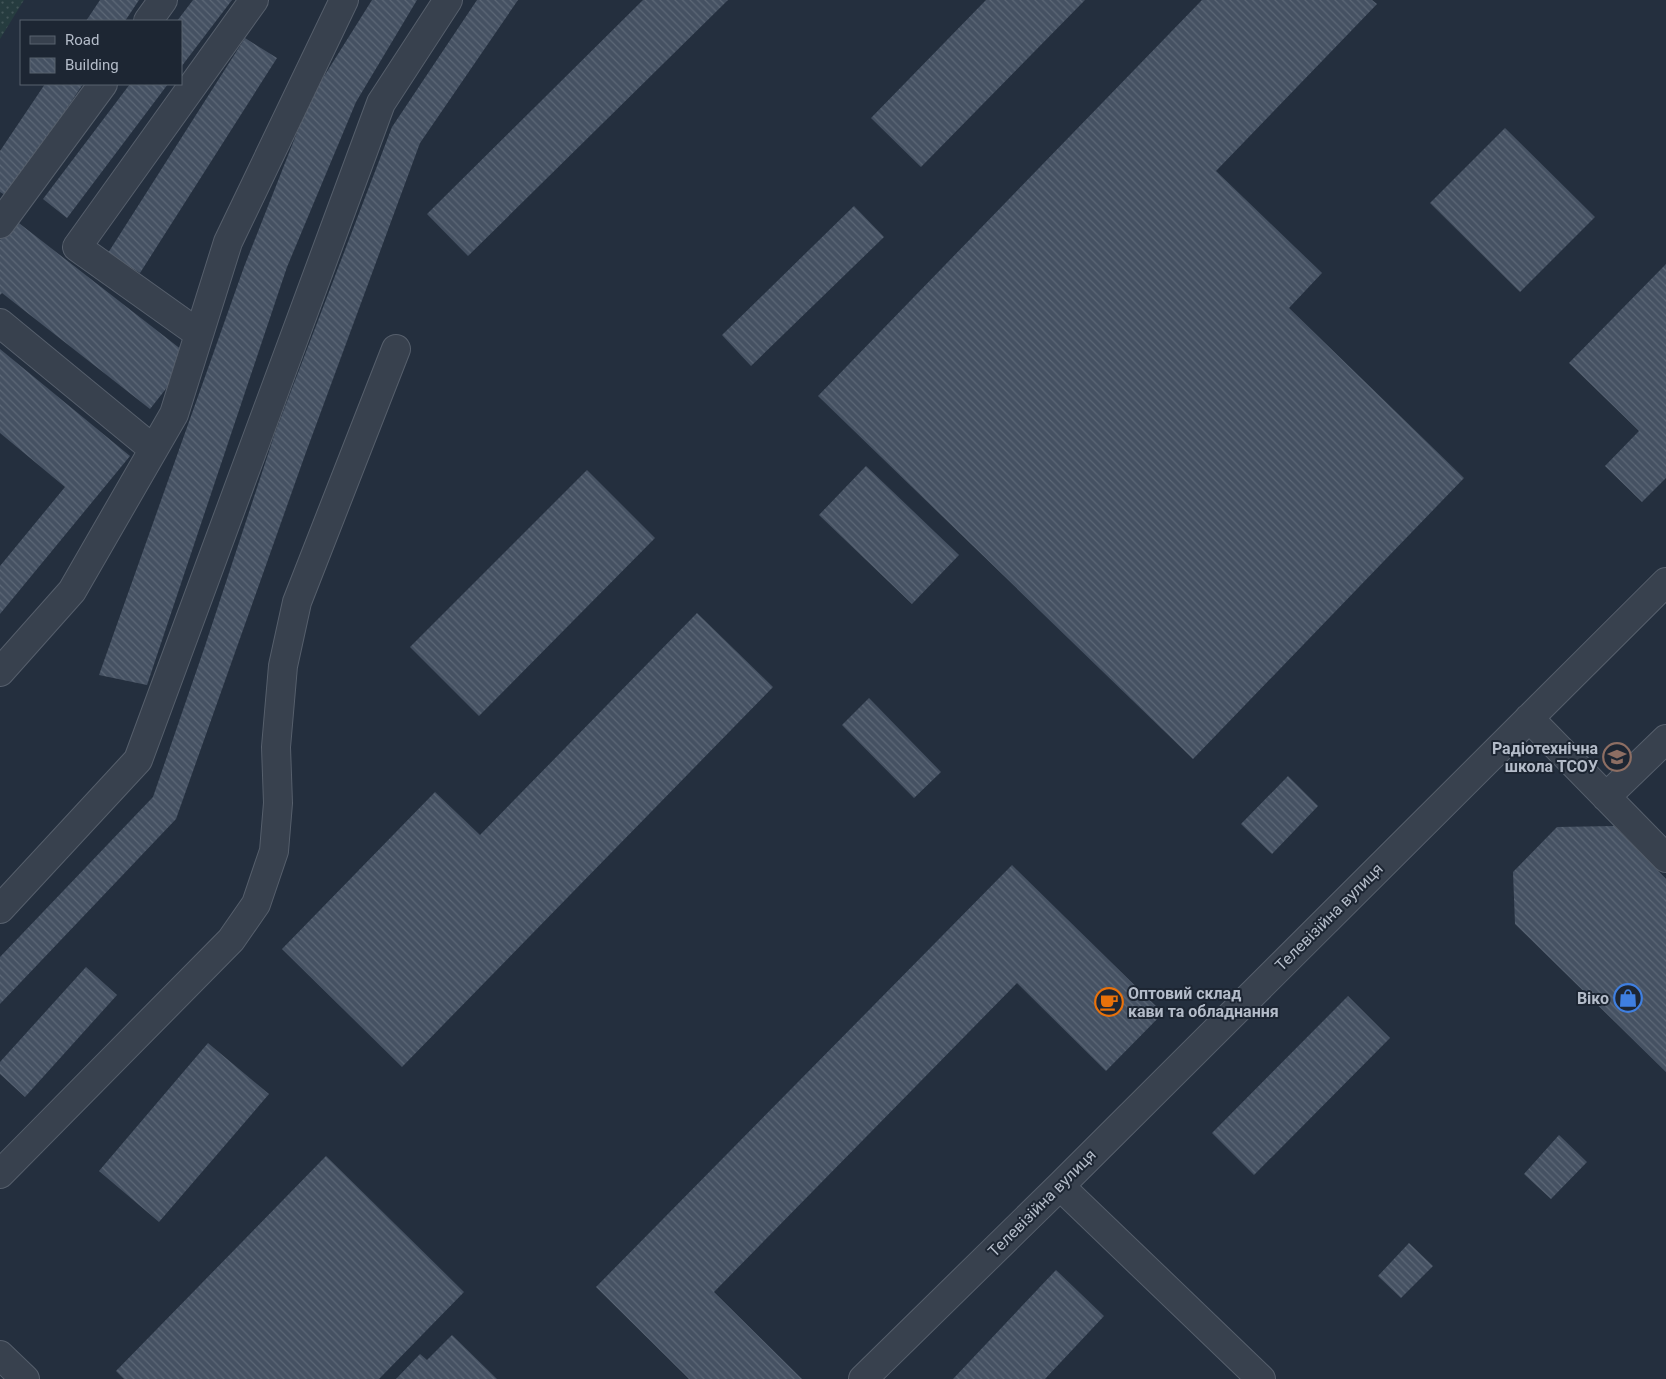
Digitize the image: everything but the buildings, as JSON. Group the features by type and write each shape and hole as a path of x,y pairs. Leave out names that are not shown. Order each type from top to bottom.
{"street":[{"path":"149,20 163,0"},
{"path":"199,334 77,247 254,0"},
{"path":"0,672 72,591 174,414 228,242 344,0"},
{"path":"0,909 138,760 380,103 448,0"},
{"path":"0,224 102,85"},
{"path":"0,324 153,449"},
{"path":"0,1174 231,940 256,904 274,851 278,803 276,747 283,666 297,602 396,348"},
{"name":"Телевізійна вулиця","path":"864,1379 1666,582"},
{"path":"1529,718 1666,858"},
{"path":"1606,797 1666,739"},
{"path":"1060,1186 1261,1379"},
{"path":"0,1355 25,1379"}],"green space":[{"path":"0,0 24,0 0,39"}],"place":[{"name":"Радіотехнічна школа ТСОУ","path":"1617,757"},
{"name":"Віко","path":"1628,998"},
{"name":"Оптовий склад кави та обладнання","path":"1109,1002"}]}
